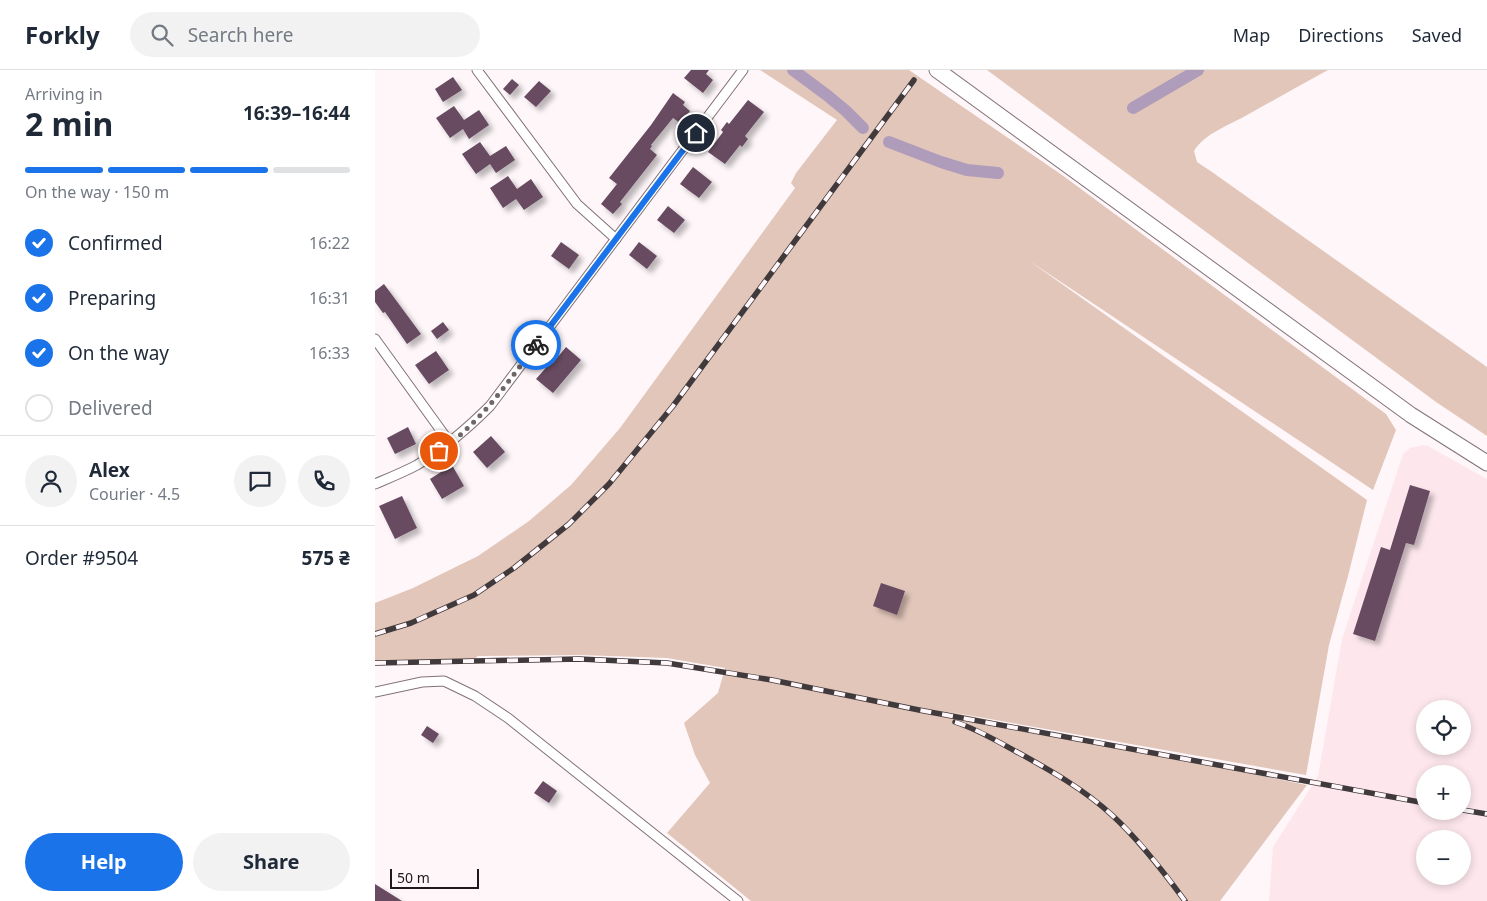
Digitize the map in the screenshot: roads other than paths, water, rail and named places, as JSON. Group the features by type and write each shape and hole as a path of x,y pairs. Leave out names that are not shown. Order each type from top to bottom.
{"main road":[{"path":"937,70 1411,415 1487,463"}],"street":[{"path":"477,70 577,204 617,239"},
{"path":"375,484 416,466 450,443 490,406 617,239 741,71"},
{"path":"375,339 450,443"},
{"path":"375,692 422,682 444,681 475,696 508,718 738,901"}],"waterway":[{"path":"793,70 828,96 863,128"},
{"path":"1133,108 1198,70"},
{"path":"889,142 967,170 998,173"}],"railway":[{"path":"375,634 411,623 474,595 514,568 569,524 609,484 673,406 914,80"},
{"path":"375,663 579,659 667,663 772,680 919,710 1416,801"},
{"path":"955,722 979,732 1029,759 1067,781 1091,798 1133,836 1185,901"},
{"path":"1471,811 1487,814"}]}
